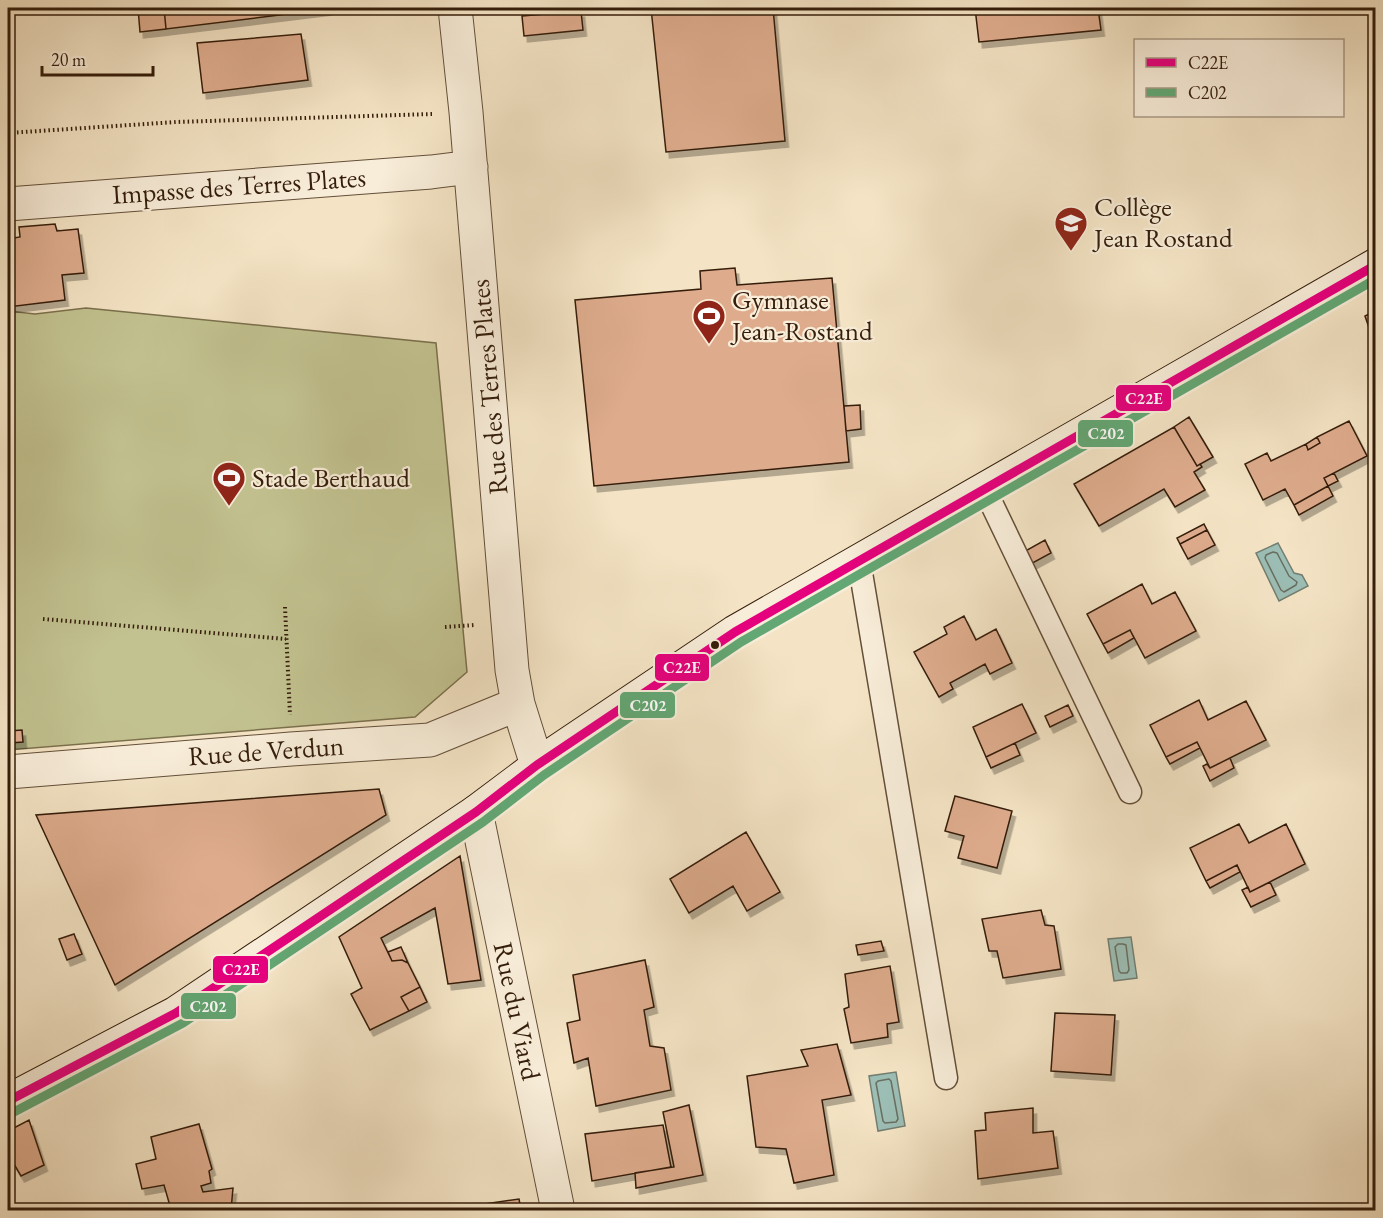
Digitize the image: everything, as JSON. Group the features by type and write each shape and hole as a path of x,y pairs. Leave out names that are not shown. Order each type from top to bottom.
{"street":[{"name":"Rue des Terres Plates","path":"455,8 471,167 512,670 518,704 537,765"},
{"name":"Impasse des Terres Plates","path":"8,204 471,167"},
{"path":"8,1101 176,1013 476,812 537,765 735,632 1376,265"},
{"name":"Rue de Verdun","path":"8,772 430,740 518,704"},
{"name":"Rue du Viard","path":"476,812 558,1210"}],"lane":[{"path":"985,490 1130,792"},
{"path":"859,561 946,1078"}],"path":[{"path":"8,133 176,122 466,112"},
{"path":"285,607 291,749"},
{"path":"43,619 286,639"}],"green space":[{"name":"Stade Berthaud","path":"86,308 436,343 467,672 415,717 8,750 9,311 35,314"}],"water":[{"path":"1278,543 1294,573 1302,575 1308,586 1279,601 1256,553"},
{"path":"1131,937 1137,978 1114,981 1108,939"},
{"path":"896,1072 905,1126 878,1131 869,1076"}],"building":[{"path":"138,8 164,8 166,29 140,32"},
{"path":"164,8 328,8 328,9 166,29"},
{"path":"651,8 773,8 785,141 666,152"},
{"path":"975,8 1098,8 1101,30 979,42"},
{"path":"581,11 583,30 524,36 522,16"},
{"path":"301,34 308,80 203,93 197,43"},
{"path":"55,224 57,231 78,229 84,273 62,275 65,300 8,307 8,239 20,237 19,227"},
{"name":"Gymnase Jean-Rostand","path":"735,268 737,285 832,278 849,462 594,486 575,300 701,289 700,271"},
{"path":"1376,310 1376,348 1365,316"},
{"path":"860,405 861,429 846,431 844,406"},
{"path":"1189,417 1213,457 1197,466 1174,427"},
{"path":"1349,421 1367,456 1324,478 1328,486 1294,505 1285,489 1263,500 1245,464 1267,453 1271,461 1306,444 1308,450 1320,443 1317,437"},
{"path":"1174,427 1197,466 1200,464 1202,467 1194,472 1205,490 1175,507 1164,489 1099,526 1074,484"},
{"path":"1317,437 1320,443 1308,450 1306,444"},
{"path":"1334,473 1338,481 1328,486 1324,478"},
{"path":"1328,486 1333,496 1299,515 1294,505"},
{"path":"1204,524 1207,530 1180,544 1177,538"},
{"path":"1207,530 1215,545 1188,559 1180,544"},
{"path":"1045,540 1051,553 1027,566 1020,554"},
{"path":"1142,584 1152,604 1175,592 1196,631 1145,658 1130,630 1103,644 1087,614"},
{"path":"964,616 976,640 996,629 1012,663 990,674 985,664 950,683 953,689 939,697 914,652 947,634 944,627"},
{"path":"1130,630 1134,638 1108,653 1103,644"},
{"path":"1376,647 1376,674 1369,649"},
{"path":"1199,700 1208,720 1246,701 1266,740 1210,768 1197,742 1166,757 1150,725"},
{"path":"1022,704 1036,733 986,757 973,727"},
{"path":"1068,705 1073,716 1050,727 1045,716"},
{"path":"22,730 23,742 10,743 9,731"},
{"path":"1197,742 1200,748 1170,764 1166,757"},
{"path":"1015,743 1020,755 991,768 986,757"},
{"path":"1230,758 1234,768 1210,781 1203,766 1207,764 1210,768"},
{"path":"379,789 386,815 115,985 36,815"},
{"path":"955,796 1012,811 997,868 958,858 964,836 945,831"},
{"path":"1239,824 1249,843 1286,824 1305,864 1250,892 1237,865 1206,881 1190,848"},
{"path":"746,832 780,892 747,911 733,886 689,913 670,879"},
{"path":"460,856 481,980 448,984 435,908 381,938 392,961 402,960 408,963 420,987 401,997 409,1011 370,1030 351,994 362,988 339,937"},
{"path":"1237,865 1240,872 1210,888 1206,881"},
{"path":"1270,882 1276,895 1251,907 1242,890 1248,887 1250,892"},
{"path":"1041,910 1045,925 1054,926 1061,969 1003,978 997,951 989,951 982,919"},
{"path":"74,934 82,954 67,960 59,939"},
{"path":"881,941 884,951 858,955 856,945"},
{"path":"401,947 408,963 402,960 392,961 388,952"},
{"path":"645,960 654,1007 644,1010 650,1046 664,1048 671,1090 596,1106 588,1058 574,1063 567,1023 580,1020 573,975"},
{"path":"890,966 899,1022 887,1024 888,1037 851,1043 844,1009 849,1007 845,974"},
{"path":"420,987 427,1002 409,1011 401,997"},
{"path":"1055,1013 1115,1015 1111,1075 1051,1071"},
{"path":"837,1044 851,1095 822,1100 834,1175 794,1183 786,1149 756,1147 747,1076 808,1066 801,1050"},
{"path":"689,1105 703,1175 636,1188 635,1173 674,1167 663,1112"},
{"path":"1033,1108 1033,1133 1053,1131 1058,1168 978,1179 975,1131 986,1130 985,1113"},
{"path":"29,1120 44,1165 21,1176 11,1159 8,1160 8,1131"},
{"path":"199,1124 212,1169 209,1171 211,1183 201,1186 203,1192 233,1188 231,1210 159,1210 158,1208 170,1206 164,1185 142,1189 136,1164 156,1159 151,1137"},
{"path":"663,1125 671,1167 592,1181 585,1134"},
{"path":"519,1199 521,1210 443,1210"}],"transit line":[{"name":"C22E","path":"8,1101 176,1013 476,812 537,765 735,632 1376,265"},
{"name":"C202","path":"14,1112 183,1023 483,822 544,775 741,642 1376,279"}],"place":[{"name":"Collège Jean Rostand","path":"1071,252"},
{"name":"Gymnase Jean-Rostand","path":"709,345"},
{"name":"Stade Berthaud","path":"229,507"}]}
